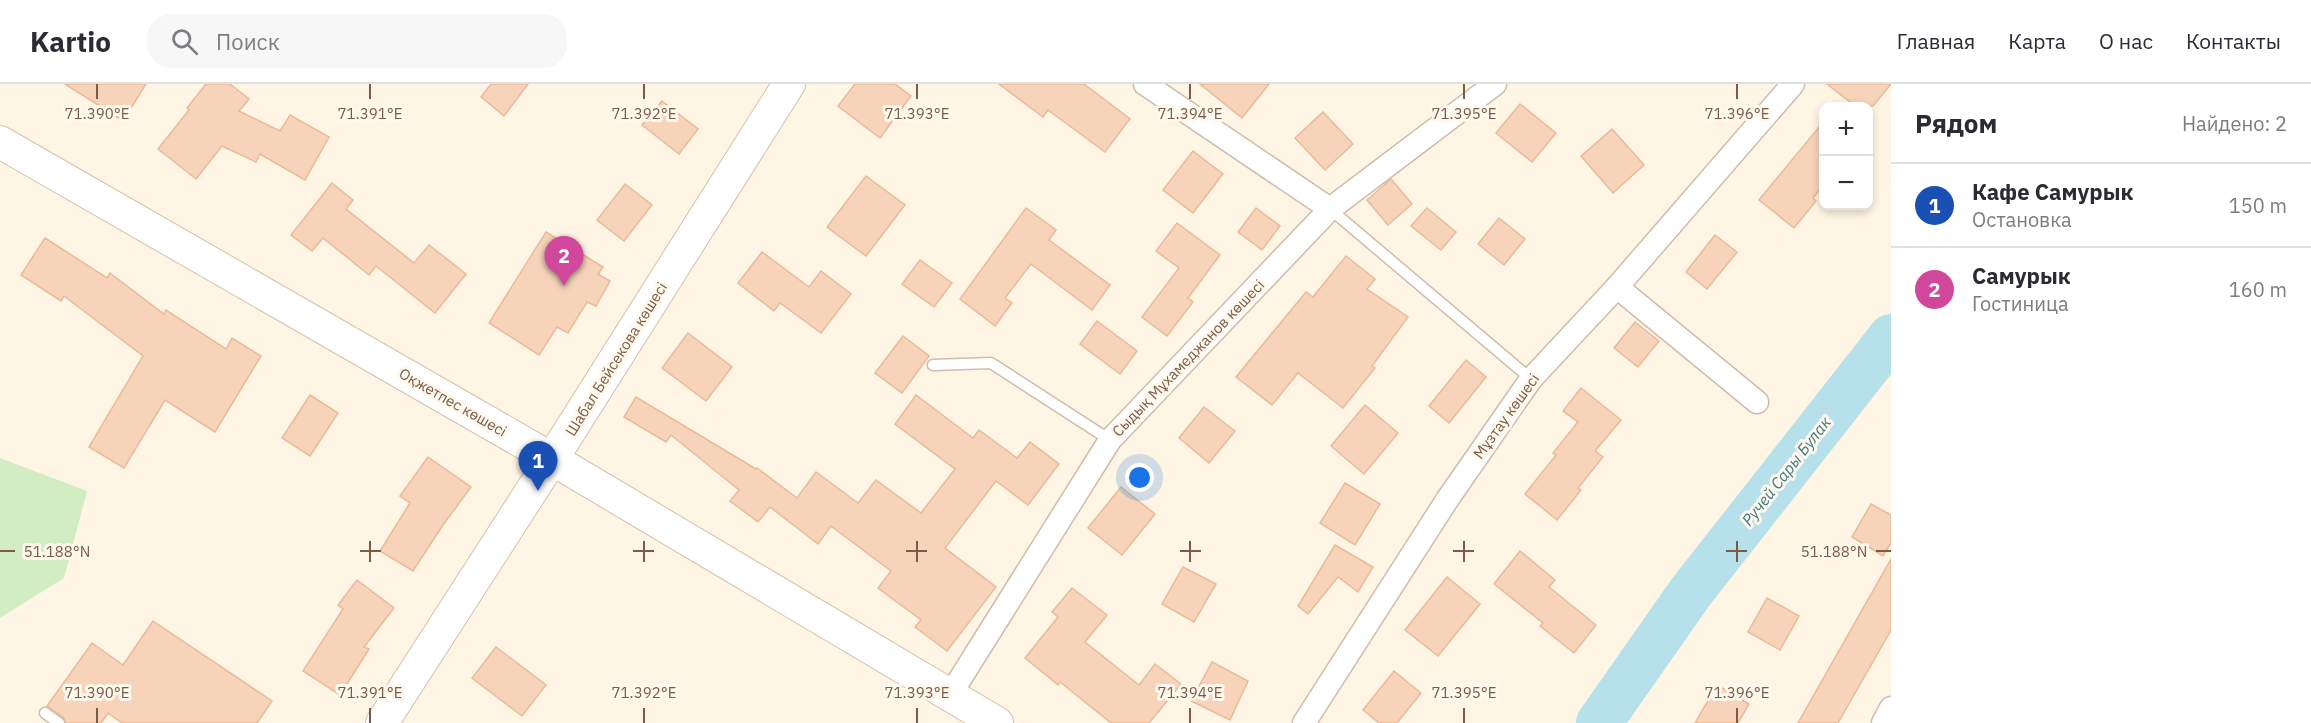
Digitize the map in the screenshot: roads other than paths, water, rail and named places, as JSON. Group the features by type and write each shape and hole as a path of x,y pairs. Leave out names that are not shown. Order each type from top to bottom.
{"street":[{"name":"Шабал Бейсекова көшесі","path":"382,723 789,84"},
{"path":"1145,84 1330,209"},
{"name":"Сыдық Мұхамеджанов көшесі","path":"951,694 1110,440 1330,209 1496,84"},
{"name":"Мұзтау көшесі","path":"1304,723 1447,500 1531,379 1617,286 1793,84"},
{"name":"Оқжетпес көшесі","path":"0,142 552,459 997,723"},
{"path":"1617,286 1757,402"},
{"path":"1883,723 1891,708"}],"lane":[{"path":"1330,209 1531,379"},
{"path":"933,365 991,363 1110,440"},
{"path":"45,713 59,723"}],"waterway":[{"name":"Ручей Сары Булак","path":"1599,723 1690,593 1891,337"}],"place":[{"name":"Самурык","path":"564,286"},
{"name":"Кафе Самурык","path":"538,491"}]}
